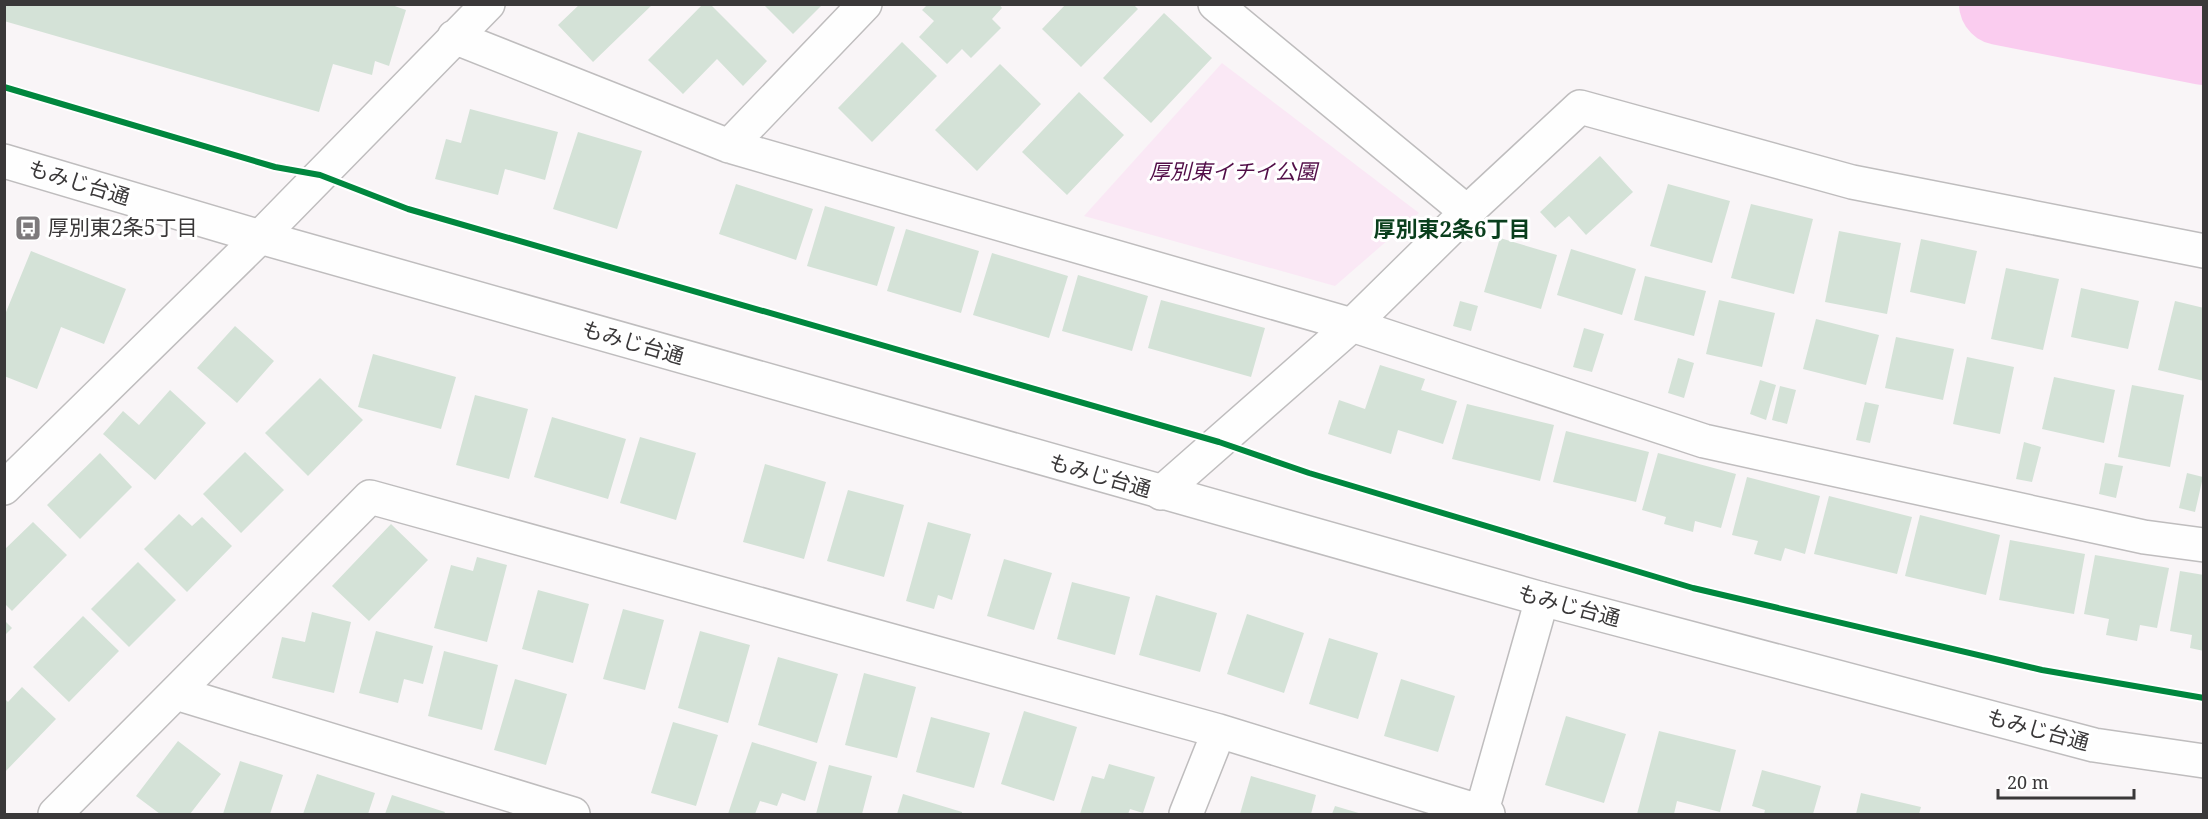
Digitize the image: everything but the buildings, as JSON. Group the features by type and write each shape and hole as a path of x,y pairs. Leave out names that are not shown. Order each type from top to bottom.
{"street":[{"path":"4,488 18,455 260,237 488,4"},
{"path":"729,146 866,4"},
{"path":"1215,4 1467,212"},
{"path":"454,38 729,146 1352,325 1704,441 2144,537 2204,545"},
{"path":"1161,494 1352,325 1467,212 1580,107 1852,182 2204,251"},
{"name":"もみじ台通","path":"4,160 260,237 1161,494 1542,599 2094,745 2204,761"},
{"path":"56,814 370,497 1219,731 1483,814 1542,599"},
{"path":"176,693 573,814"},
{"path":"1186,814 1219,731"}],"green space":[{"name":"厚別東イチイ公園","path":"1222,63 1419,213 1335,286 1084,216"}],"waterway":[{"path":"2000,4 2204,44"}],"cycle path":[{"path":"4,87 275,167 320,175 408,209 1219,442 1309,473 1693,588 2042,670 2204,698"}],"place":[{"name":"厚別東2条5丁目","path":"28,228"}],"district":[{"name":"厚別東2条6丁目","path":"1452,229"}]}
